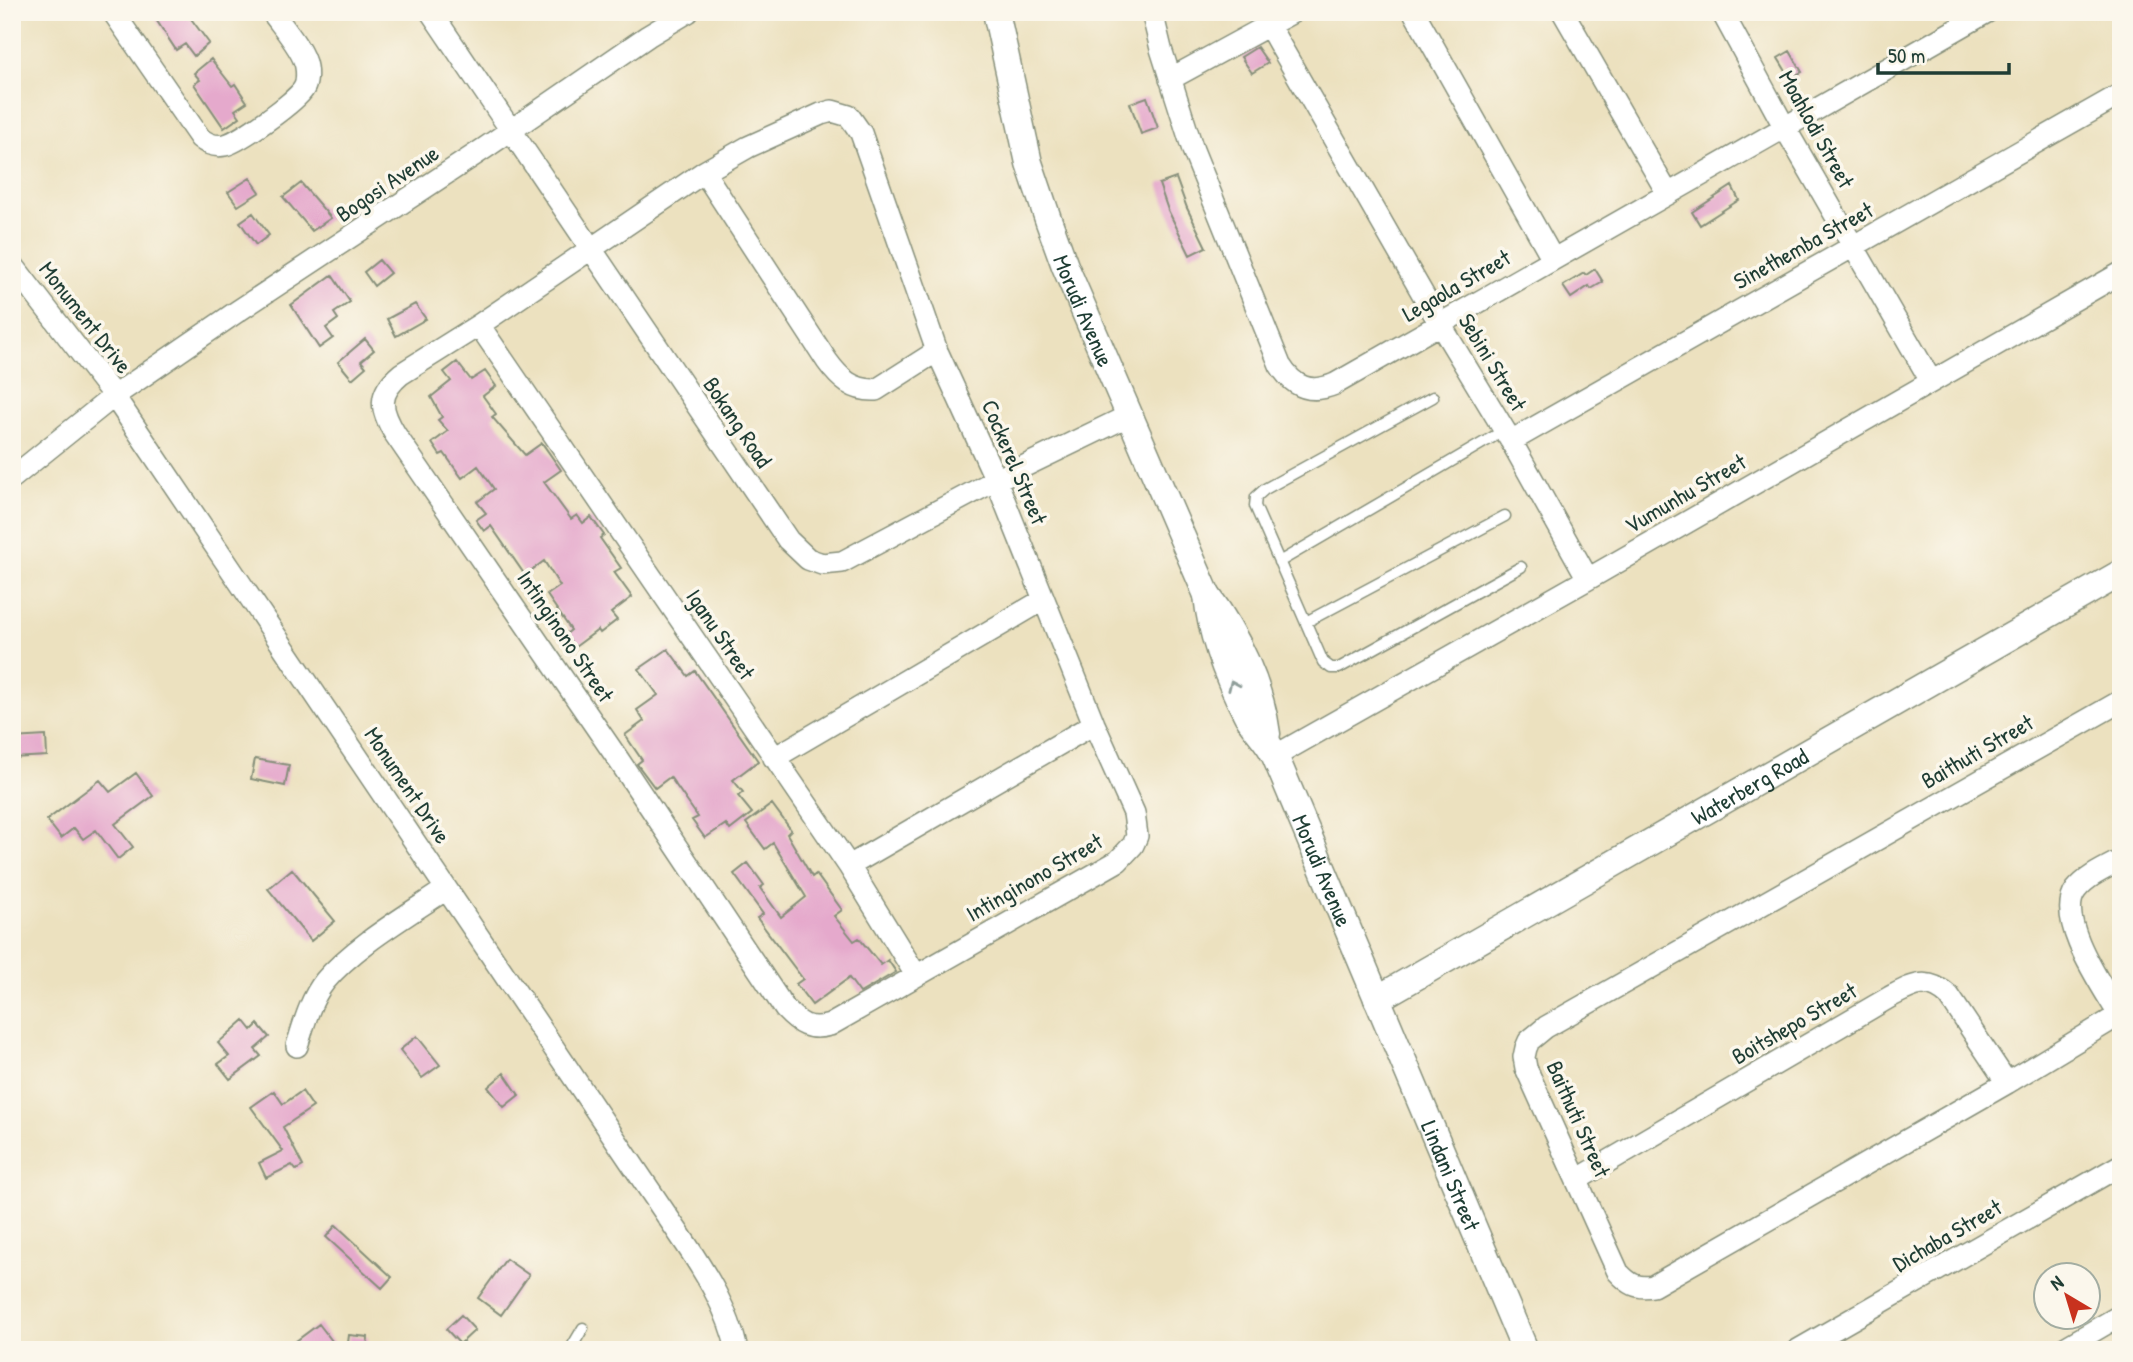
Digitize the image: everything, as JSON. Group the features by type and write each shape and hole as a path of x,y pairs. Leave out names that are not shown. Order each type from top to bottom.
{"street":[{"path":"113,12 200,138 206,143 220,146 250,132 304,88 307,75 304,59 272,12"},
{"name":"Bokang Road","path":"431,12 788,540 808,559 822,564 842,562 996,480 1130,415"},
{"name":"Bogosi Avenue","path":"12,478 114,396 648,36 688,12"},
{"name":"Morudi Avenue","path":"996,12 1016,109 1042,200 1065,266 1207,595 1210,624 1228,672 1248,718 1271,749 1377,999"},
{"name":"Legaola Street","path":"1152,12 1193,150 1280,365 1292,382 1303,388 1324,389 1987,12"},
{"path":"1170,79 1293,12"},
{"path":"1414,12 1553,259"},
{"path":"1563,12 1668,194"},
{"name":"Moahlodi Street","path":"1722,12 1785,128 1931,381"},
{"name":"Sebini Street","path":"1269,26 1440,324 1508,436 1588,579"},
{"name":"Sinethemba Street","path":"1508,436 1854,247 2121,94"},
{"name":"Intinginono Street","path":"841,112 821,114 747,147 704,172 391,382 383,401 383,410 395,434 794,1019 810,1028 830,1025 1118,861 1133,845 1137,836"},
{"name":"Cockerel Street","path":"841,112 856,124 861,133 937,351 996,480 1094,724 1134,813 1137,836"},
{"path":"704,172 827,361 847,383 866,390 876,390 937,351"},
{"name":"Monument Drive","path":"12,264 114,396 702,1269 732,1328 737,1350"},
{"name":"Vumunhu Street","path":"1271,749 1588,579 2121,273"},
{"name":"Iganu Street","path":"479,325 849,866 916,975"},
{"name":"Waterberg Road","path":"1377,999 2121,573"},
{"path":"774,758 1043,600"},
{"name":"Baithuti Street","path":"2120,1015 1653,1286 1642,1288 1634,1286 1618,1272 1526,1068 1524,1057 1526,1048 1537,1034 2121,701"},
{"path":"849,866 1094,724"},
{"path":"2120,1015 2075,936 2069,909 2071,899 2085,881 2121,860"},
{"path":"297,1046 314,998 324,982 340,966 446,888"},
{"name":"Boitshepo Street","path":"1578,1179 1890,997 1921,983 1941,989 1949,996 2007,1083"},
{"name":"Lindani Street","path":"1377,999 1525,1350"},
{"name":"Dichaba Street","path":"1798,1350 2121,1164"},
{"path":"2061,1350 2121,1315"}],"lane":[{"path":"1433,397 1265,489 1256,497 1255,506 1324,662 1331,668 1339,668 1521,568"},
{"path":"1279,562 1508,436"},
{"path":"1306,622 1505,516"},
{"path":"569,1350 583,1328"}],"building":[{"path":"151,12 186,12 209,43 194,56 185,44 176,50"},
{"path":"1257,47 1268,63 1252,73 1241,57"},
{"path":"1790,51 1802,72 1790,78 1778,58"},
{"path":"211,59 232,86 235,84 247,102 235,110 240,117 224,128 194,84 200,80 194,73"},
{"path":"1147,97 1158,128 1141,134 1130,103"},
{"path":"250,178 260,192 238,206 228,192"},
{"path":"1176,178 1206,247 1190,255 1168,210 1159,184"},
{"path":"301,183 331,218 312,231 283,197"},
{"path":"1732,186 1739,200 1700,225 1692,212"},
{"path":"253,213 269,235 256,245 240,222"},
{"path":"379,260 390,273 374,286 364,272"},
{"path":"1595,269 1603,282 1591,289 1589,286 1571,298 1563,286"},
{"path":"332,275 350,302 334,313 338,319 326,328 333,338 319,348 291,305"},
{"path":"415,304 426,319 396,336 387,319"},
{"path":"365,339 374,350 361,361 366,367 352,379 338,362"},
{"path":"457,362 471,380 485,371 496,386 483,396 496,414 492,417 525,455 542,443 561,470 544,482 571,519 577,515 583,523 591,517 604,535 600,538 621,568 614,572 632,597 611,613 617,620 575,647 565,635 571,630 547,595 560,586 544,561 525,575 491,526 484,531 476,520 486,513 477,502 494,489 478,466 462,478 444,453 440,455 432,443 448,431 438,420 442,417 431,397 451,381 444,372"},
{"path":"668,649 688,676 695,671 758,761 733,780 743,792 738,796 752,813 730,830 726,824 705,838 692,820 698,817 670,777 655,788 637,764 642,760 625,735 644,721 637,710 658,695 639,669"},
{"path":"46,736 47,756 12,758 12,738"},
{"path":"255,759 289,765 285,786 251,779"},
{"path":"136,773 153,796 115,824 133,847 118,859 96,830 83,839 74,828 61,838 47,820 100,780 110,792"},
{"path":"772,804 791,830 787,834 812,877 816,874 842,910 834,916 854,941 859,938 881,965 888,960 896,972 860,993 849,978 812,1005 796,984 803,979 757,918 763,914 734,874 748,863 764,885 760,888 781,917 806,897 773,843 765,849 746,823"},
{"path":"292,869 335,921 311,941 268,889"},
{"path":"244,1020 252,1030 258,1024 269,1037 255,1049 261,1056 230,1079 218,1064 229,1056 218,1043"},
{"path":"417,1036 440,1065 422,1078 400,1050"},
{"path":"504,1073 519,1095 504,1107 488,1087"},
{"path":"274,1091 283,1104 302,1091 313,1107 283,1127 303,1166 296,1170 292,1165 266,1178 259,1163 283,1151 251,1107"},
{"path":"336,1225 392,1277 382,1288 326,1237"},
{"path":"506,1259 529,1275 501,1315 478,1298"},
{"path":"461,1315 475,1330 460,1344 446,1329"},
{"path":"319,1324 339,1350 284,1350"},
{"path":"349,1335 368,1337 367,1350 347,1350"}]}
